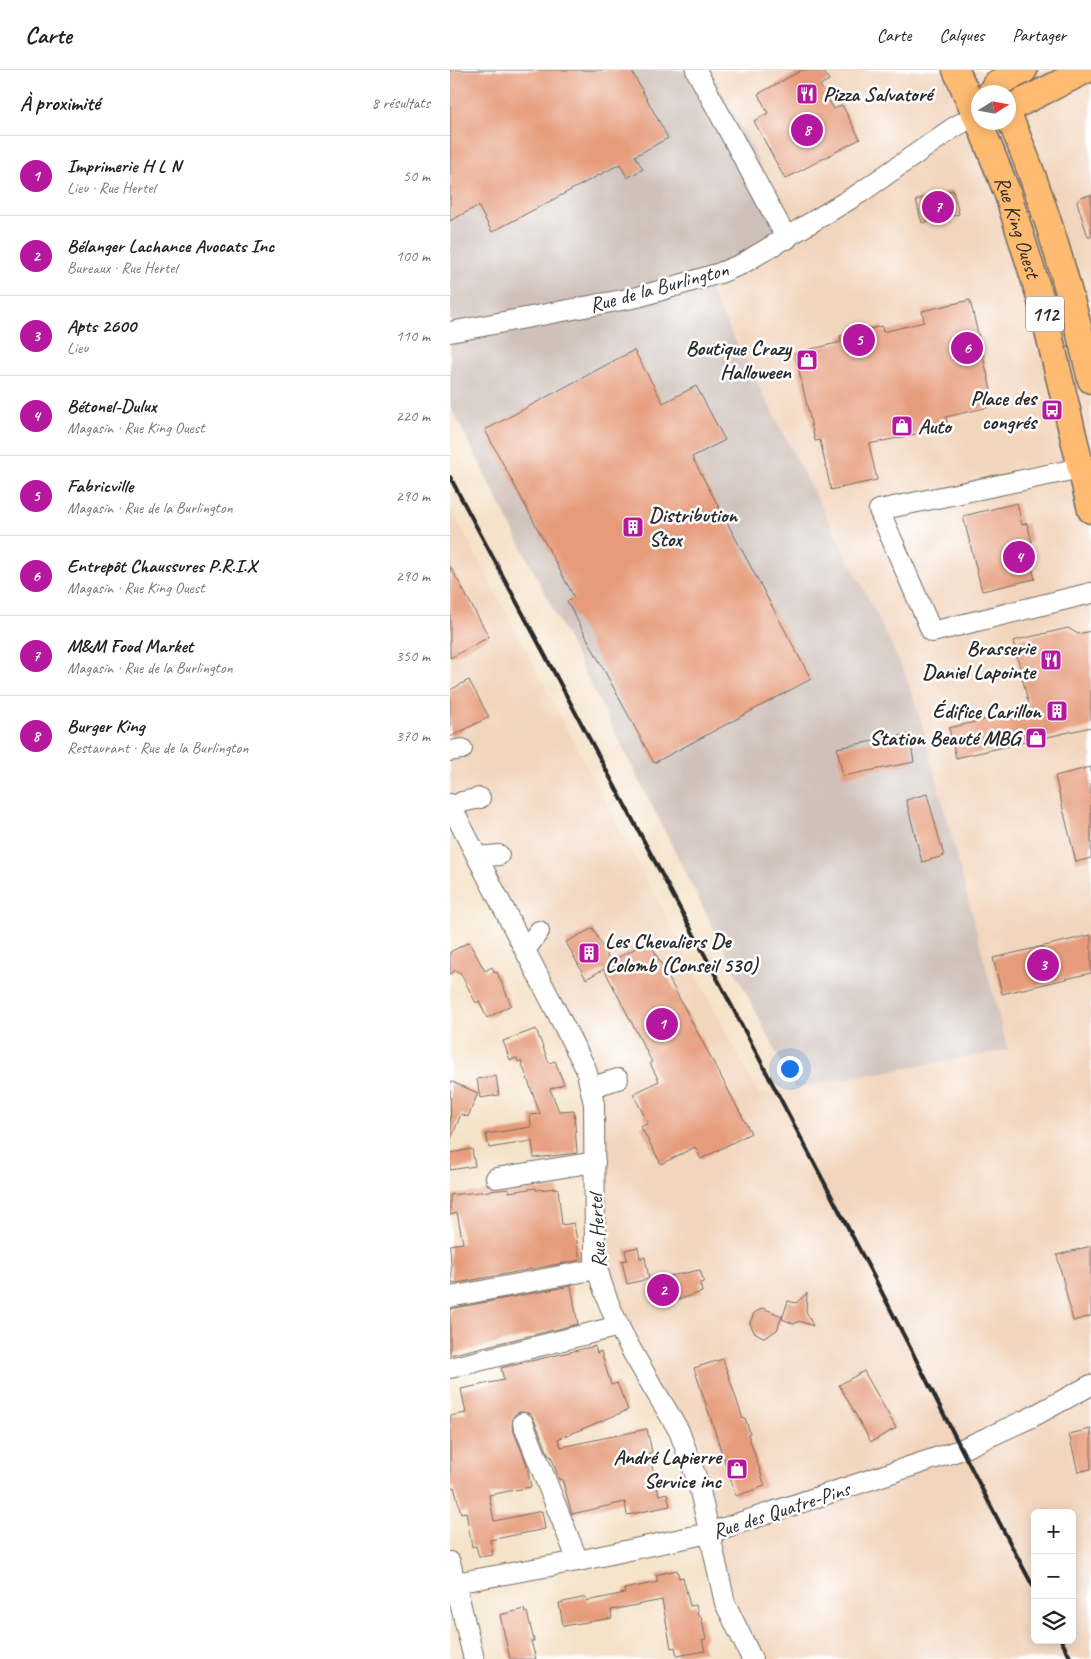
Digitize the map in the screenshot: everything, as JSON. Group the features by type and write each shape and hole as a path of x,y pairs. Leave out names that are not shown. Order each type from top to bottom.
{"main road":[{"name":"Rue King Ouest","path":"956,70 971,102"},
{"path":"994,85 1024,70"},
{"path":"1016,105 1086,70"},
{"name":"Rue King Ouest","path":"983,130 1007,192 1040,297 1084,463 1091,510"},
{"name":"Rue King Ouest","path":"1015,130 1029,165 1085,331 1091,380"}],"street":[{"path":"696,70 787,239"},
{"name":"Rue de la Burlington","path":"450,332 607,304 662,291 742,264 787,239 860,193 953,128 971,120"},
{"path":"1084,463 880,510 932,632 1091,593"},
{"path":"451,806 480,798"},
{"name":"Rue Hertel","path":"451,806 579,1052 592,1087 595,1162 594,1258 597,1269 619,1326 679,1431 698,1482 724,1603 752,1659"},
{"path":"476,857 499,855"},
{"path":"526,949 539,931"},
{"path":"592,1087 618,1079"},
{"path":"496,1178 595,1162"},
{"path":"450,1298 597,1269"},
{"path":"450,1368 619,1326"},
{"name":"Rue des Quatre-Pins","path":"455,1583 578,1561 709,1533 960,1450 1030,1418 1091,1385"},
{"path":"523,1423 578,1561"},
{"path":"450,1562 474,1659"}],"shaded area":[{"path":"450,70 710,70 797,233 703,278 870,601 904,671 920,717 1008,1050 794,1088 450,405"},
{"path":"710,70 1091,70 1091,1659 752,1659 698,1482 604,1290 594,1104 450,804 450,506 759,1094 1008,1050 920,717 904,671 870,601 703,278 797,233"}],"building":[{"path":"450,70 631,70 668,138 635,156 643,169 627,178 620,164 492,232 478,206 450,221"},
{"path":"802,70 823,70 829,80 820,85 834,109 842,105 860,139 785,179 754,121 768,113 758,94"},
{"path":"953,190 959,214 922,223 916,200"},
{"path":"1091,195 1091,237 1088,237 1077,202 1081,197"},
{"path":"970,300 991,390 986,392 989,407 946,417 947,422 939,424 940,429 869,444 877,480 831,490 820,440 815,441 795,353 841,342 840,336 882,326 883,332 924,322 922,311"},
{"name":"Distribution Stox","path":"634,350 663,403 696,386 725,440 692,457 811,679 654,763 567,601 574,597 485,430"},
{"path":"1017,503 1022,525 1027,523 1032,542 1026,543 1035,579 982,591 963,516"},
{"path":"450,566 489,637 450,658"},
{"path":"1068,628 1078,634 1091,631 1091,727 956,758 949,728 1030,709 1013,641"},
{"path":"469,680 489,717 450,737 450,690"},
{"path":"909,734 914,762 843,776 837,748"},
{"path":"1091,767 1091,858 1076,862 1055,776"},
{"path":"927,794 944,856 922,862 906,800"},
{"path":"593,928 610,962 649,941 751,1133 701,1159 695,1147 661,1164 641,1127 648,1123 633,1094 659,1081 650,1063 652,1062 604,969 586,979 566,942"},
{"path":"1091,935 1091,973 1002,994 993,958"},
{"path":"469,942 485,971 492,967 495,973 497,972 511,1005 487,1018 479,1001 476,1003 460,972 457,973 456,970 450,974 450,952"},
{"path":"536,1029 549,1063 555,1061 564,1084 550,1089 559,1111 574,1110 577,1153 534,1158 532,1141 489,1148 486,1134 531,1127 530,1115 540,1114 521,1061 518,1062 517,1058 510,1060 503,1041"},
{"path":"496,1076 499,1095 480,1098 477,1079"},
{"path":"450,1081 478,1093 468,1117 461,1114 451,1139"},
{"path":"472,1149 475,1166 450,1170 450,1153"},
{"path":"536,1188 536,1190 558,1188 562,1225 574,1223 580,1260 452,1284 450,1245 463,1243 457,1213 450,1215 450,1195 509,1189 509,1192"},
{"path":"1091,1246 1091,1316 1073,1321 1057,1255"},
{"path":"638,1247 640,1258 645,1257 649,1279 627,1284 622,1261 627,1260 625,1250"},
{"path":"700,1270 704,1282 700,1283 702,1292 662,1305 655,1279"},
{"path":"571,1286 578,1324 450,1355 450,1309"},
{"path":"807,1293 806,1311 813,1326 799,1321 794,1324 782,1319 788,1301 796,1303"},
{"path":"763,1308 782,1316 777,1330 763,1337 754,1332 750,1323 754,1313"},
{"path":"595,1346 597,1353 601,1351 611,1385 617,1383 628,1410 558,1439 561,1447 647,1429 652,1452 649,1453 659,1495 667,1493 670,1506 627,1515 625,1502 572,1514 562,1479 559,1480 551,1456 549,1456 534,1419 530,1413 519,1412 513,1416 512,1427 526,1462 531,1487 489,1495 494,1521 542,1511 545,1529 490,1540 493,1555 479,1557 476,1546 472,1547 466,1512 461,1513 454,1487 450,1488 450,1416 466,1413 461,1389 504,1380 501,1368"},
{"path":"723,1359 743,1419 745,1418 750,1433 748,1434 765,1486 736,1496 694,1368"},
{"path":"864,1371 896,1428 871,1442 839,1385"},
{"path":"1091,1429 1091,1469 1078,1472 1069,1434"},
{"path":"677,1570 679,1578 683,1577 690,1606 696,1605 698,1616 701,1616 706,1639 702,1640 705,1651 677,1656 675,1647 671,1648 662,1600 611,1610 612,1618 563,1626 559,1603 586,1597 587,1601 625,1593 624,1589 658,1582 656,1575"},
{"path":"524,1609 525,1613 527,1612 534,1641 531,1641 536,1659 510,1659 500,1615"}],"railway":[{"path":"450,477 770,1079 1031,1582"},
{"path":"1063,1644 1071,1659"}],"place":[{"name":"Pizza Salvatoré","path":"807,94"},
{"name":"Burger King","path":"807,130"},
{"name":"M&M Food Market","path":"938,207"},
{"name":"Fabricville","path":"859,340"},
{"name":"Entrepôt Chaussures P.R.I.X","path":"967,348"},
{"name":"Boutique Crazy Halloween","path":"807,360"},
{"name":"Place des congrés","path":"1052,410"},
{"name":"Auto","path":"902,426"},
{"name":"Distribution Stox","path":"633,527"},
{"name":"Bétonel-Dulux","path":"1019,557"},
{"name":"Brasserie Daniel Lapointe","path":"1051,660"},
{"name":"Édifice Carillon","path":"1057,711"},
{"name":"Station Beauté MBG","path":"1036,738"},
{"name":"Les Chevaliers De Colomb (Conseil 530)","path":"589,953"},
{"name":"Apts 2600","path":"1043,965"},
{"name":"Imprimerie H L N","path":"662,1024"},
{"name":"Bélanger Lachance Avocats Inc","path":"663,1290"},
{"name":"André Lapierre Service inc","path":"737,1469"}]}
